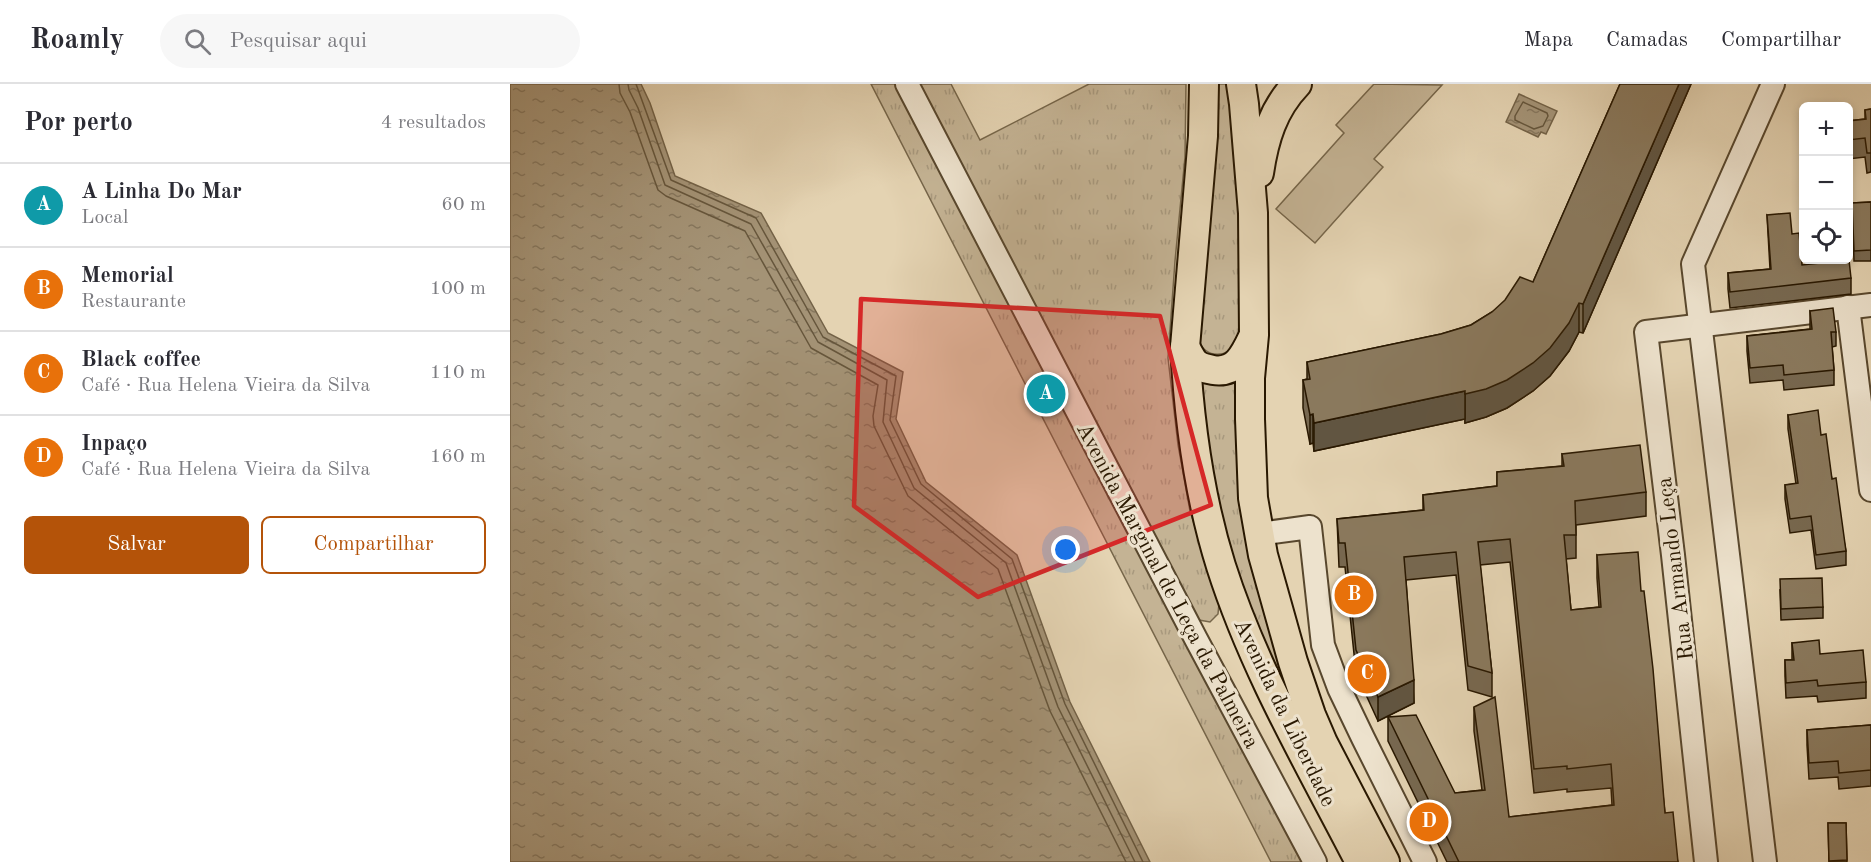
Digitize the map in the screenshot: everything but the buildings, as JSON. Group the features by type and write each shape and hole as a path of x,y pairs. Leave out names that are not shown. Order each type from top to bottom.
{"main road":[{"name":"Avenida da Liberdade","path":"1204,84 1203,136 1185,347 1186,377 1202,490 1221,566 1267,681 1360,862"},
{"path":"1241,84 1252,213"},
{"path":"1252,213 1264,141 1274,117 1288,93 1297,84"},
{"name":"Avenida da Liberdade","path":"1252,213 1254,335 1250,378 1250,419 1253,498 1263,555 1293,662 1311,714 1323,743 1385,862"},
{"path":"1185,347 1196,363 1216,371 1228,369 1237,364 1244,355 1254,335"}],"street":[{"name":"Avenida Marginal de Leça da Palmeira","path":"907,84 1152,557 1315,862"},
{"path":"1765,862 1693,264 1773,84"},
{"name":"Rua Armando Leça","path":"1706,862 1646,332 1871,305"},
{"path":"1848,307 1871,490"},
{"path":"1259,534 1310,526 1323,645 1339,688 1425,862"}],"highlighted area":[{"path":"861,299 1160,316 1211,505 978,597 854,506"}],"green space":[{"path":"871,84 899,84 1302,862 1271,862"},
{"path":"920,84 951,84 980,140 1089,84 1186,84 1185,157 1168,358 1178,445 1190,511 1219,603 1218,614 1210,622 1199,620 1192,611"},
{"path":"1215,84 1230,84 1239,190 1240,341 1229,351 1217,354 1206,351 1197,339"},
{"path":"1374,84 1442,85 1374,159 1383,167 1315,243 1276,209 1344,133 1336,125"},
{"path":"1196,378 1238,380 1300,711 1269,664 1215,506"}],"water":[{"path":"510,84 641,84 650,103 675,176 761,213 828,333 903,372 896,419 926,482 1017,555 1070,702 1150,862 510,862"},
{"path":"1519,94 1557,111 1546,134 1541,132 1538,137 1506,122"}],"place":[{"name":"A Linha Do Mar","path":"1046,394"},
{"name":"Memorial","path":"1354,595"},
{"name":"Black coffee","path":"1367,674"},
{"name":"Inpaço","path":"1429,822"}]}
